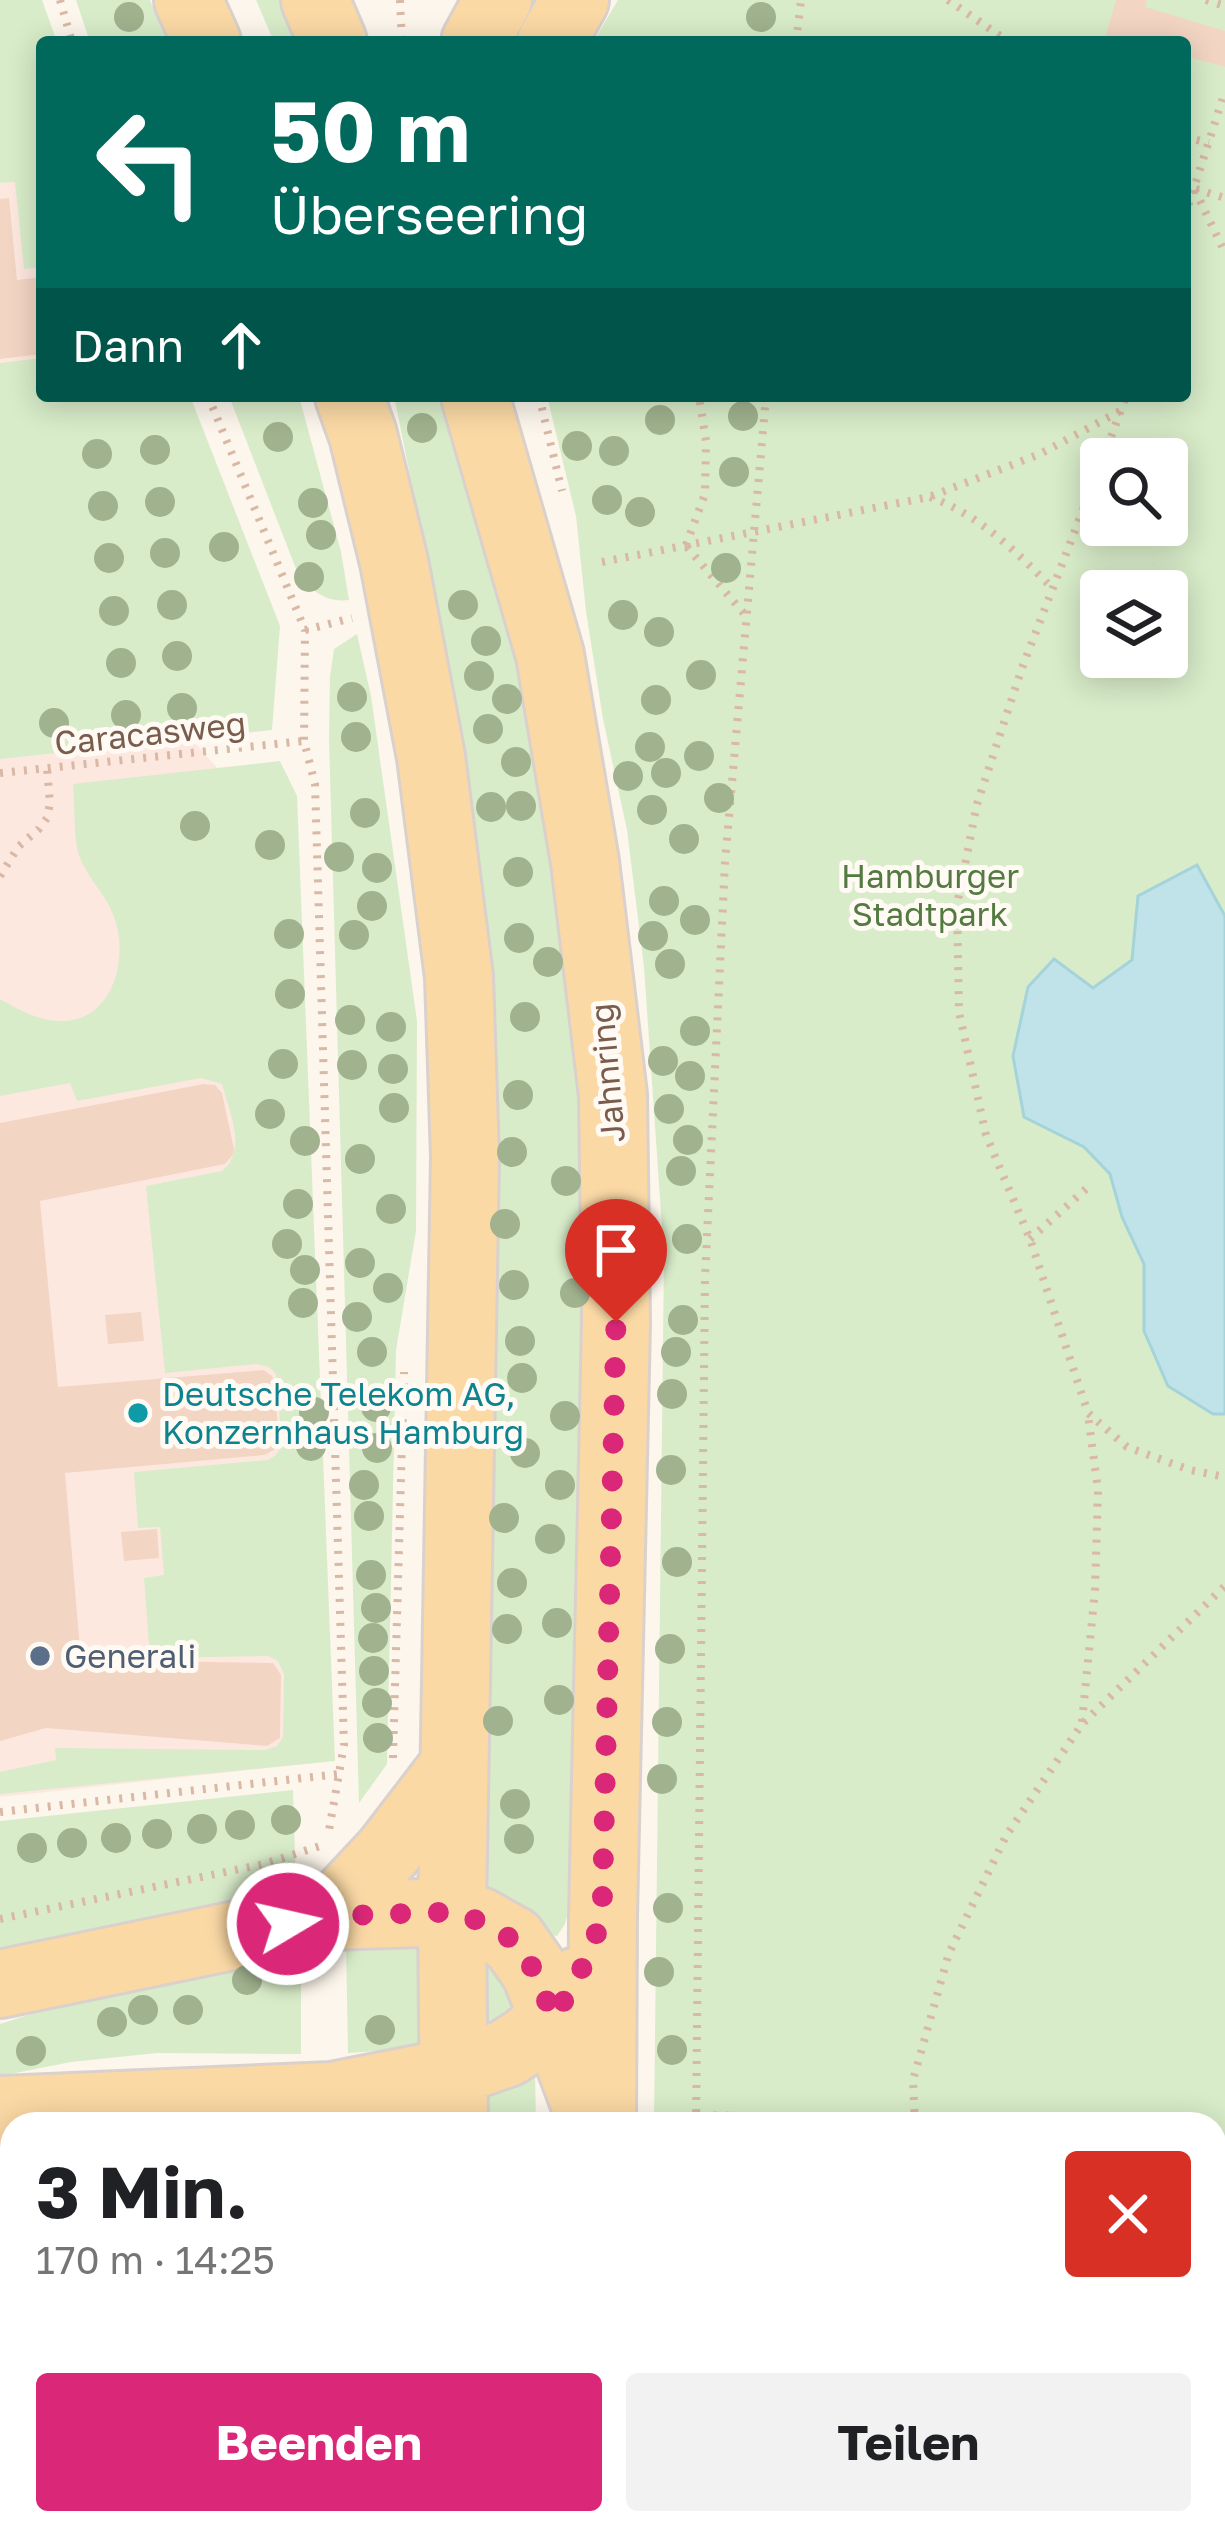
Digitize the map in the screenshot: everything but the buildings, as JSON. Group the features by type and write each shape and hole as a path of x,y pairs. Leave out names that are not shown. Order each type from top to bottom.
{"main road":[{"path":"188,0 204,36"},
{"path":"315,0 330,36"},
{"path":"478,36 498,0"},
{"path":"554,36 575,0"},
{"name":"Jahnring","path":"477,402 550,655 585,862 613,1095 616,1322 597,2112"},
{"path":"357,409 394,562 431,757 459,977 465,1156 423,1764 452,1912 453,2098"},
{"path":"0,1984 328,1888 388,1852 423,1764"},
{"path":"328,1888 452,1912 513,1940 536,1973 592,2112"},
{"path":"188,2112 355,2110 453,2098 553,2018 592,1951 602,1916"}],"path":[{"path":"60,0 70,36"},
{"path":"400,0 402,36"},
{"path":"797,36 801,0"},
{"path":"948,0 1001,36"},
{"path":"1206,0 1225,6"},
{"path":"1191,197 1221,119 1225,92"},
{"path":"1191,138 1208,143"},
{"path":"1194,188 1225,198"},
{"path":"1194,188 1225,253"},
{"path":"210,402 305,631 304,741 315,784 344,1745 327,1844 328,1888"},
{"path":"686,546 705,494 706,441 700,402"},
{"path":"696,2112 705,1278 725,862 765,402"},
{"path":"1111,438 1124,402"},
{"path":"602,562 929,497 1040,454 1121,410"},
{"path":"929,497 954,506 1020,555 1053,589"},
{"path":"1080,518 1022,668 977,804 957,905 959,1012 986,1136 1030,1239 1088,1413 1098,1490 1095,1590 1082,1724"},
{"path":"686,546 746,616"},
{"path":"305,631 353,618"},
{"name":"Caracasweg","path":"0,773 304,741"},
{"path":"0,876 19,846 47,818 47,768"},
{"path":"1030,1239 1087,1188"},
{"path":"404,1360 423,1764"},
{"path":"1088,1413 1126,1448 1225,1477"},
{"path":"914,2112 913,2080 949,1953 1006,1836 1082,1724 1225,1586"},
{"path":"0,1812 339,1774"},
{"path":"0,1919 264,1864 327,1844 343,1831"}],"shaded area":[{"path":"0,78 36,129 36,402 45,402 184,731 221,772 323,1762 0,1797"}],"green space":[{"path":"0,0 42,0 55,36 36,36 36,268 24,269 15,182 0,183"},
{"path":"76,0 150,0 165,36 88,36"},
{"path":"256,0 286,0 303,36 271,36"},
{"name":"Hamburger Stadtpark","path":"618,0 1225,0 1225,2112 654,2112 664,1256 644,967 627,830 586,611 576,516 548,402 1191,402 1191,36 597,36"},
{"path":"36,359 36,402 192,402 280,626 272,730 0,759 0,363"},
{"path":"231,402 301,402 341,552 349,600 320,594 298,574"},
{"path":"395,402 447,402 506,620 535,750 576,1052 587,1224 576,1879 565,1924 557,1936 481,1895 483,906 445,650"},
{"path":"357,634 371,696 417,1021 416,1231 396,1350 387,1764 359,1803 329,738 334,649"},
{"path":"280,761 297,796 335,1761 0,1794 0,1772 56,1760 55,1748 265,1750 277,1746 283,1737 284,1674 278,1661 268,1656 150,1658 144,1578 164,1575 160,1527 138,1528 134,1472 268,1460 282,1445 276,1374 269,1367 257,1364 165,1373 146,1186 222,1171 230,1162 234,1130 222,1084 201,1078 77,1101 70,1083 0,1096 0,999 45,1019 78,1019 103,1001 117,972 116,923 78,851 73,784"},
{"path":"293,1790 296,1889 0,1952 0,1821"},
{"path":"419,1934 421,2048 348,2053 346,1944"},
{"path":"301,1955 301,2054 157,2053 0,2076 0,2024"},
{"path":"492,1955 521,2008 481,2031 480,1956"},
{"path":"535,2074 536,2112 480,2112 481,2095"}],"water":[{"path":"1197,865 1225,916 1225,1414 1213,1414 1168,1386 1144,1331 1144,1264 1122,1217 1110,1174 1084,1147 1024,1117 1013,1056 1028,987 1054,959 1093,988 1132,960 1138,896"}],"place":[{"name":"Deutsche Telekom AG, Konzernhaus Hamburg","path":"138,1413"},
{"name":"Generali","path":"40,1656"}],"route":[{"path":"288,1924 328,1916 452,1912 513,1940 536,1973 553,2018 576,1984 602,1916 616,1322"}]}
